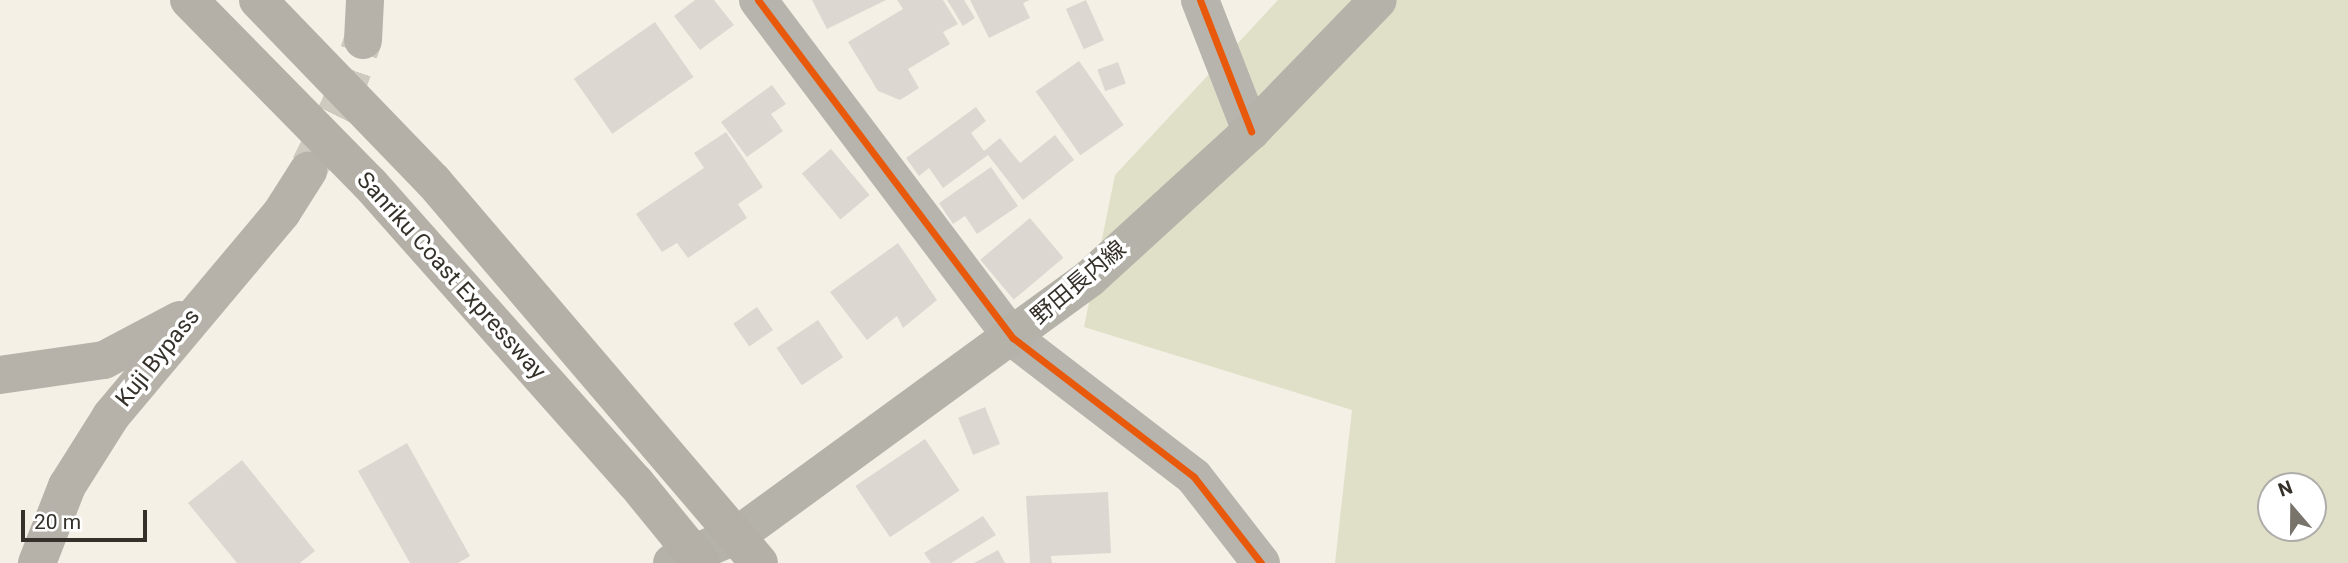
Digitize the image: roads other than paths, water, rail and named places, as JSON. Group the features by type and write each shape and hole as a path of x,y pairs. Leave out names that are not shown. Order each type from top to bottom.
{"highway":[{"name":"Sanriku Coast Expressway","path":"189,0 370,184 635,482 701,563"},
{"name":"Sanriku Coast Expressway","path":"258,0 433,181 668,453 759,563"},
{"path":"363,40 365,0"},
{"name":"Kuji Bypass","path":"37,563 67,486 111,416 194,313 282,212 308,171"},
{"path":"0,375 104,360 194,313"}],"main road":[{"name":"野田長内線","path":"672,563 739,534 1013,338 1090,278 1251,131 1378,0"}],"street":[{"path":"758,0 1013,338 1194,477 1261,563"},
{"path":"1200,0 1251,131"}],"tunnel":[{"path":"310,166 340,106 363,40"}]}
